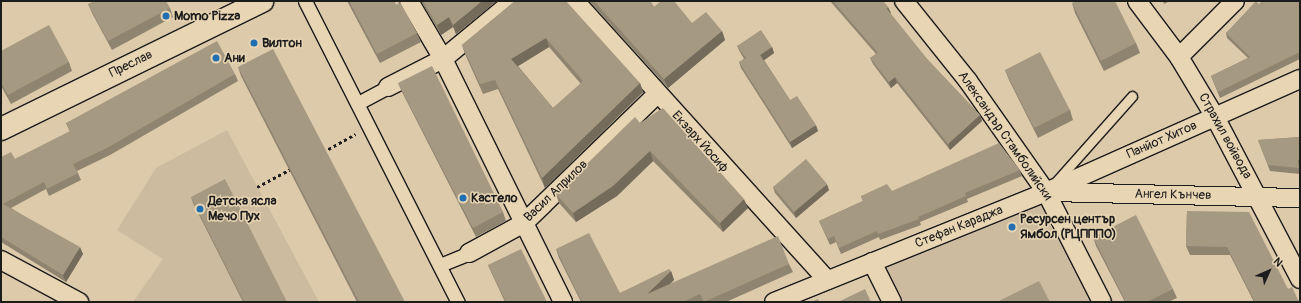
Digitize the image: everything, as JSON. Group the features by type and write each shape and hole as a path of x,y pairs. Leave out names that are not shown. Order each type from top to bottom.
{"street":[{"name":"Преслав","path":"1,128 262,1"},
{"path":"305,1 370,126 458,302"},
{"path":"409,1 442,59 563,302"},
{"path":"358,103 442,59 513,1"},
{"name":"Екзарх Йосиф","path":"576,1 657,94 827,280"},
{"name":"Александър Стамболийски","path":"904,1 968,81 1046,192 1102,302"},
{"name":"Страхил войвода","path":"1137,1 1180,57 1215,117 1300,279"},
{"path":"1180,57 1235,1"},
{"name":"Панйот Хитов","path":"1046,192 1300,79"},
{"name":"Васил Априлов","path":"440,265 469,253 524,223 657,94"},
{"name":"Ангел Кънчев","path":"1046,192 1300,198"},
{"name":"Стефан Караджа","path":"774,302 1046,192"},
{"path":"1,260 80,302"},
{"path":"872,262 892,302"}],"lane":[{"name":"Стефан Караджа","path":"1046,192 1132,96"}],"path":[{"path":"316,156 370,126"},
{"path":"257,187 296,166"}],"shaded area":[{"name":"Детска ясла Мечо Пух","path":"227,130 319,302 133,302 163,259 117,230 156,168"},
{"name":"Ресурсен център Ямбол (РЦПППО)","path":"1046,192 1102,302 892,302 872,262"}],"building":[{"path":"94,1 166,1 170,8 108,41 88,4"},
{"path":"349,1 394,1 396,5 400,2 417,33 377,54"},
{"path":"423,1 482,1 453,25 449,17 437,25"},
{"path":"515,1 566,1 640,83 542,178 495,80 480,84 462,45","holes":["546,38 583,81 553,108 511,59"]},
{"path":"594,1 650,1 654,7 661,1 674,1 692,23 706,12 722,31 664,79"},
{"path":"833,1 883,1 888,7 887,9 927,59 980,115 948,144 895,77 889,82 870,58 878,53"},
{"path":"1076,1 1115,1 1136,43 1101,61 1072,3"},
{"path":"1256,1 1259,4 1262,1 1300,1 1300,52 1218,92 1211,76 1250,57 1226,33"},
{"path":"49,25 69,62 8,95 1,83 1,51"},
{"path":"761,30 772,47 760,55 790,100 797,96 816,125 790,142 739,62 746,58 737,46"},
{"path":"217,41 235,74 107,148 73,164 78,173 47,189 44,182 3,204 80,247 63,275 1,237 1,157 11,152 15,159 70,131 66,123"},
{"path":"273,49 405,302 359,302 238,67"},
{"path":"1040,52 1070,110 1034,128 1005,70"},
{"path":"432,66 503,212 473,228 398,83"},
{"path":"663,108 744,199 720,223 650,151 613,186 573,213 556,194 635,117 640,123"},
{"path":"1300,137 1300,160 1298,160 1299,168 1268,165 1258,140"},
{"path":"999,143 1020,170 965,193 966,196 918,217 919,219 878,234 877,231 839,248 834,236 828,239 819,221 863,201 861,196 887,184 892,191"},
{"path":"806,159 827,184 794,212 773,187"},
{"path":"225,179 287,302 244,302 191,197"},
{"path":"1187,211 1249,212 1288,289 1292,287 1299,302 1255,302 1227,247 1186,246"},
{"path":"1136,215 1173,289 1147,302 1126,302 1093,237"},
{"path":"589,233 620,293 669,269 671,271 647,294 778,236 789,264 704,302 700,294 683,302 582,302 556,249"},
{"path":"521,249 547,302 506,302 488,265"},
{"path":"1039,281 1050,302 997,302"},
{"path":"865,289 871,302 838,302"},
{"path":"818,299 819,302 811,302"}],"place":[{"name":"Momo Pizza","path":"166,16"},
{"name":"Вилтон","path":"254,43"},
{"name":"Ани","path":"216,58"},
{"name":"Кастело","path":"463,198"},
{"name":"Детска ясла Мечо Пух","path":"200,209"},
{"name":"Ресурсен център Ямбол (РЦПППО)","path":"1012,227"}]}
